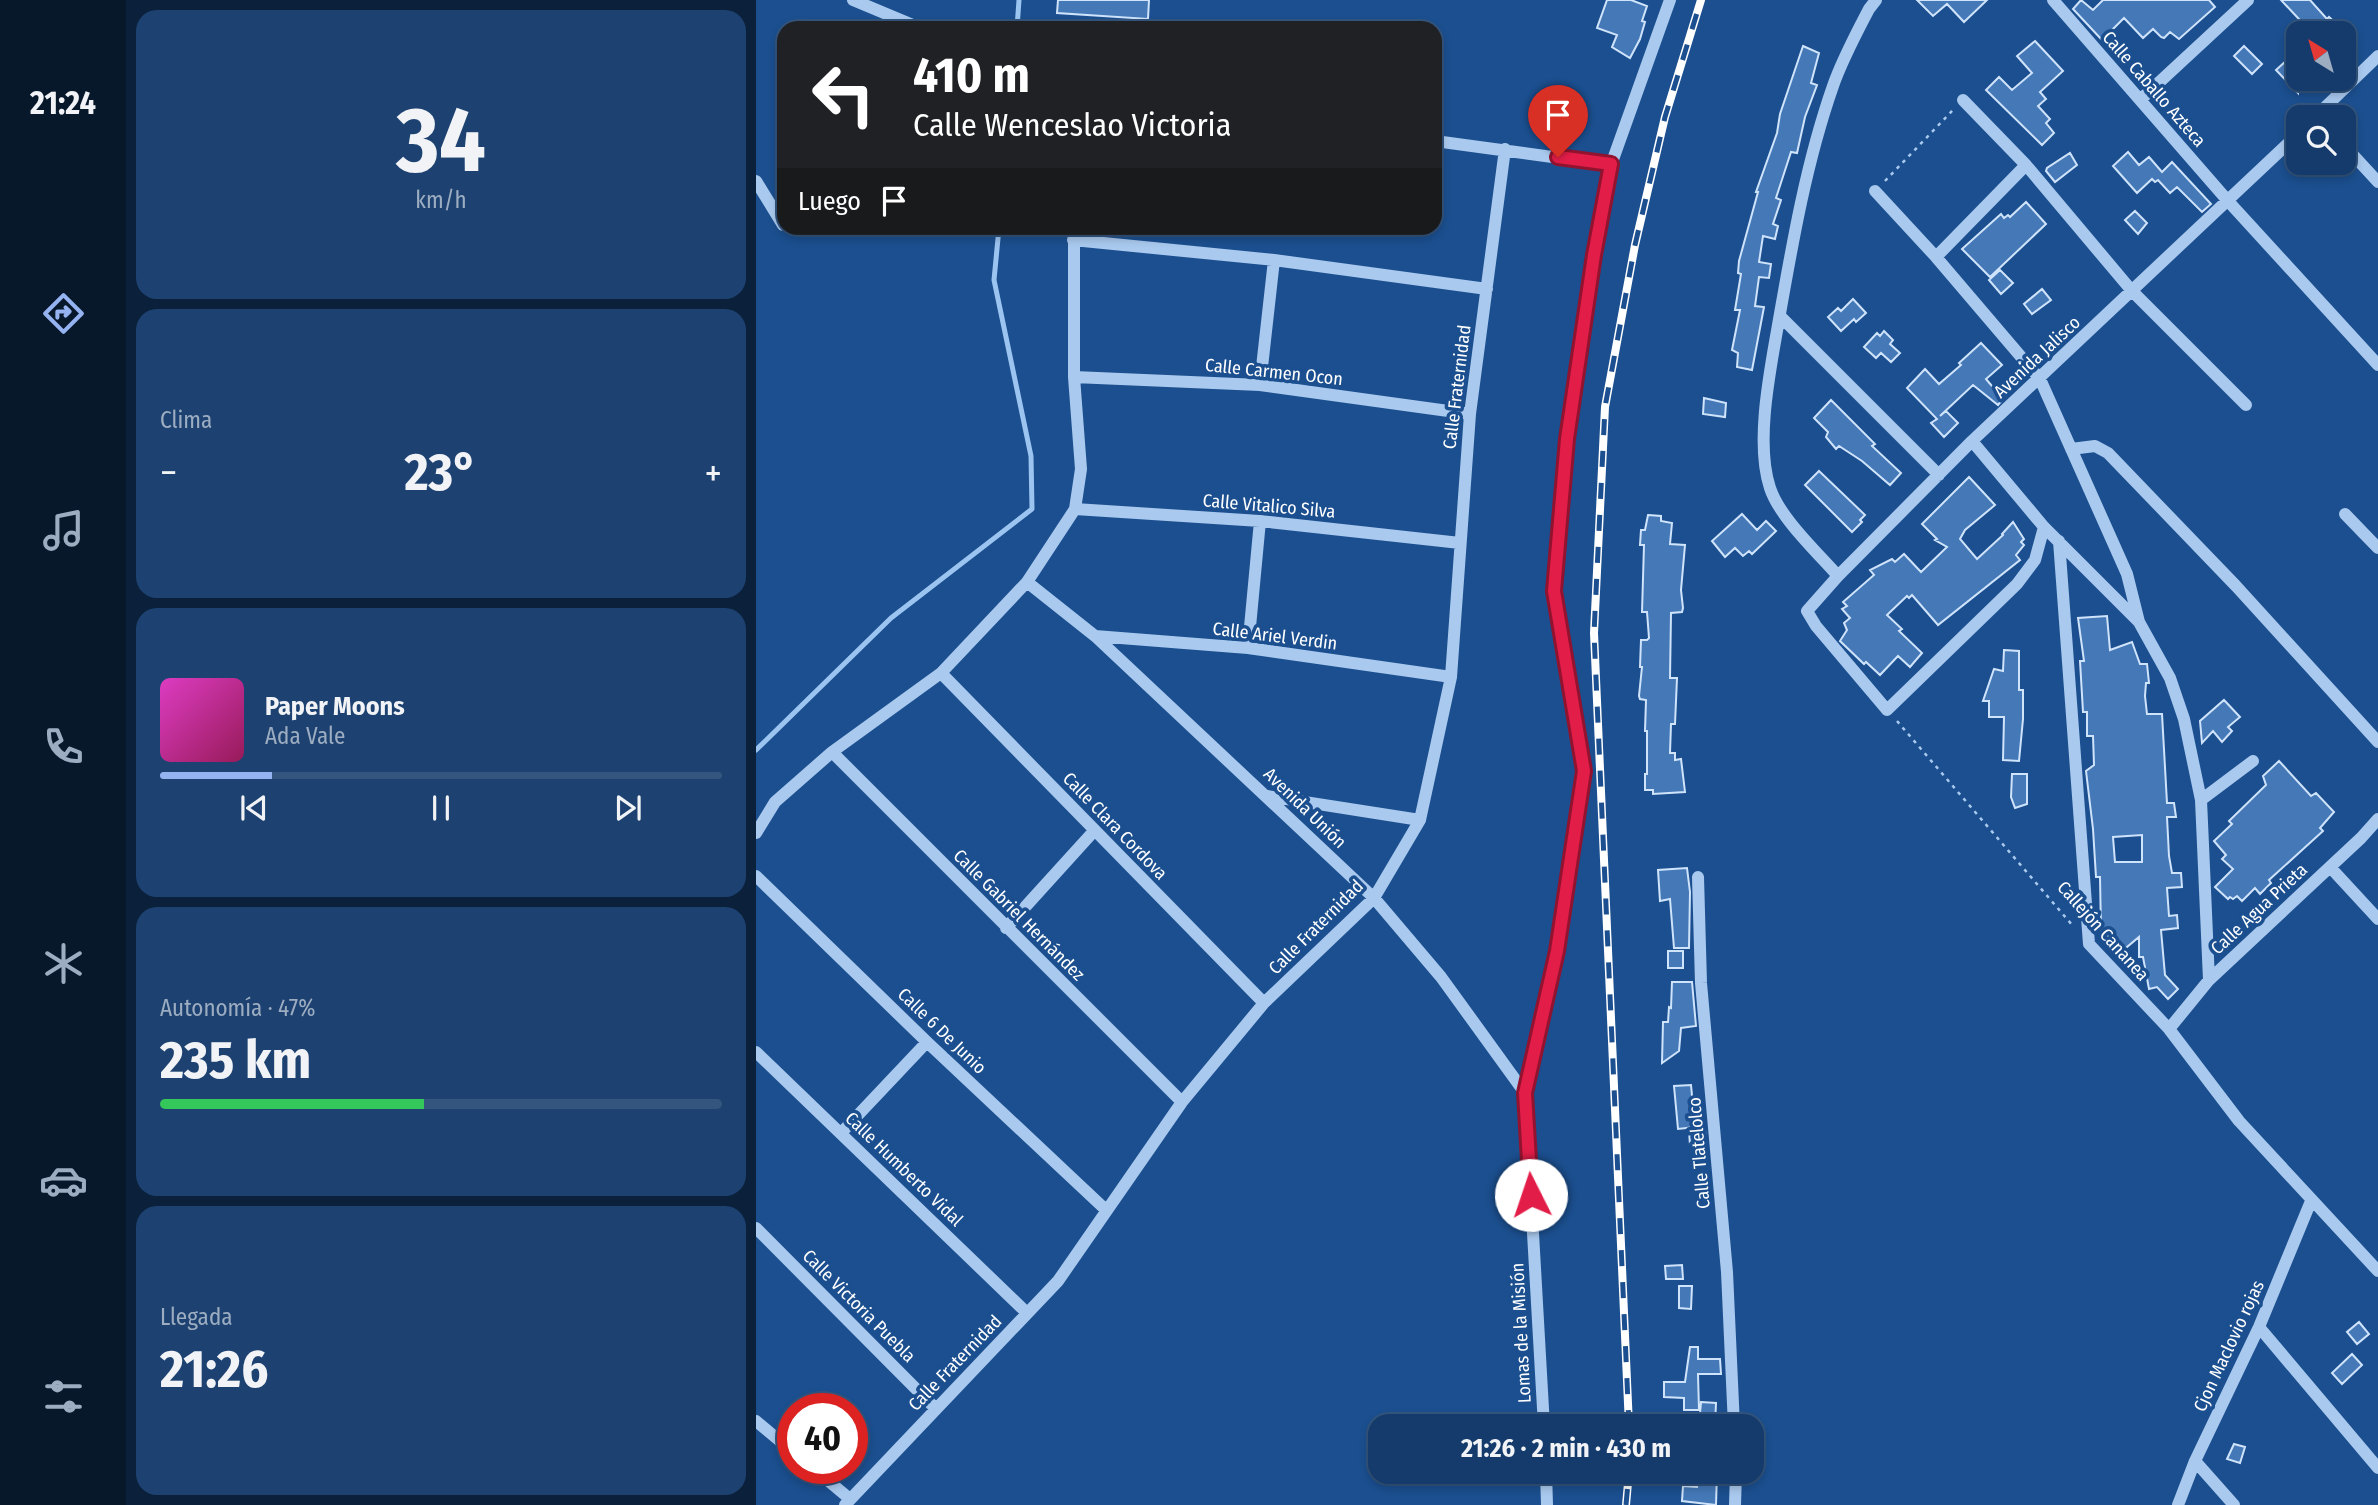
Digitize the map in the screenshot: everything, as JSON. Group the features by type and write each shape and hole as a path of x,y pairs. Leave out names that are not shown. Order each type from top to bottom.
{"street":[{"path":"853,0 903,21"},
{"name":"Lomas de la Misión","path":"1543,1414 1525,1093 1557,951 1584,771 1554,591 1567,439 1594,255 1611,164 1670,0"},
{"path":"1838,576 1785,514 1770,489 1764,456 1767,391 1810,162 1833,85 1869,9 1876,0"},
{"name":"Calle Caballo Azteca","path":"2053,0 2228,201 2378,365"},
{"path":"2140,100 2248,0"},
{"path":"2329,105 2378,56"},
{"path":"1963,100 2026,165 2132,291 2246,405"},
{"path":"1442,142 1611,164"},
{"name":"Avenida Jalisco","path":"1887,710 1807,611 1838,576 1972,441 2286,145"},
{"name":"Calle Fraternidad","path":"848,1502 1058,1281 1182,1102 1264,1003 1374,898 1420,820 1451,677 1470,414 1504,149"},
{"path":"2356,158 2378,182"},
{"path":"1936,257 2026,165"},
{"path":"756,181 777,215"},
{"path":"1875,191 1936,257 2040,379 2127,574 2139,622 2170,678 2184,719 2201,800 2209,980"},
{"path":"756,833 775,802 832,752 941,673 1027,582 1076,509 1081,469 1074,377 1073,235"},
{"path":"1081,235 1487,289"},
{"path":"1260,385 1274,260"},
{"path":"1780,316 1939,475"},
{"name":"Calle Carmen Ocon","path":"1074,377 1260,385 1470,414"},
{"path":"1972,441 2044,527 2139,622"},
{"path":"2071,449 2095,446 2108,453 2378,742"},
{"name":"Calle Vitalico Silva","path":"1076,509 1260,522 1460,543"},
{"path":"2345,514 2378,548"},
{"path":"1248,648 1260,522"},
{"path":"1887,710 2017,584 2035,560 2044,527"},
{"path":"2059,541 2089,944"},
{"name":"Avenida Unión","path":"1027,582 1095,636 1374,898 1441,977 1525,1093"},
{"name":"Calle Ariel Verdin","path":"1095,636 1248,648 1451,677"},
{"name":"Calle Clara Cordova","path":"941,673 1264,1003"},
{"name":"Calle Gabriel Hernández","path":"832,752 1182,1102"},
{"path":"2201,800 2253,761"},
{"path":"1267,796 1420,820"},
{"name":"Calle Agua Prieta","path":"2169,1029 2209,980 2330,867 2378,818"},
{"path":"1006,928 1094,831"},
{"path":"2330,867 2378,919"},
{"name":"Calle 6 De Junio","path":"756,876 1106,1210"},
{"name":"Calle Tlatelolco","path":"1698,877 1701,983 1727,1272 1733,1414"},
{"name":"Callejón Cananea","path":"2089,944 2169,1029 2239,1121 2378,1271"},
{"path":"841,1132 927,1042"},
{"name":"Calle Humberto Vidal","path":"756,1052 1027,1313"},
{"name":"Cjon Maclovio rojas","path":"2178,1505 2195,1461 2259,1327 2311,1201"},
{"name":"Calle Victoria Puebla","path":"758,1235 936,1409"},
{"path":"2259,1327 2378,1468"},
{"path":"756,1421 777,1439"},
{"path":"2195,1461 2234,1505"},
{"path":"829,1484 848,1502"},
{"path":"1546,1484 1547,1505"},
{"path":"1735,1505 1736,1484"}],"path":[{"path":"1875,191 1963,100"},
{"name":"Callejón Cananea","path":"1887,710 2089,944"}],"building":[{"path":"1058,0 1149,0 1148,19 1057,13"},
{"path":"1607,0 1631,0 1647,6 1640,39 1630,58 1612,47 1617,35 1597,28"},
{"path":"1917,0 1987,0 1964,22 1947,4 1933,16"},
{"path":"2081,0 2093,10 2103,0 2209,0 2215,7 2179,39 2170,32 2164,38 2161,37 2153,29 2143,38 2124,18 2102,40 2073,9"},
{"path":"2281,0 2310,0 2327,19 2329,17 2333,21 2301,21"},
{"path":"2035,41 2063,71 2040,92 2046,99 2038,106 2050,119 2046,123 2054,133 2042,145 1986,90 1999,77 2012,90 2032,73 2017,56"},
{"path":"1803,46 1819,53 1811,83 1817,85 1805,117 1797,153 1791,152 1776,198 1781,200 1773,224 1778,226 1775,239 1763,236 1759,262 1771,264 1769,278 1759,277 1755,306 1764,307 1752,370 1737,367 1738,353 1732,350 1740,310 1735,310 1741,274 1738,273 1739,261 1756,192"},
{"path":"2244,46 2262,64 2252,74 2234,56"},
{"path":"2286,61 2286,80 2276,70"},
{"path":"2128,152 2139,165 2149,157 2162,172 2172,162 2211,204 2202,212 2177,187 2170,193 2158,180 2155,182 2152,179 2137,193 2113,166"},
{"path":"2070,153 2077,165 2055,182 2046,171 2047,168"},
{"path":"2026,202 2046,224 1990,277 1962,249 2001,214 2004,218 2008,215 2010,217"},
{"path":"2135,211 2147,223 2138,234 2125,220"},
{"path":"2000,270 2013,283 2001,294 1989,280"},
{"path":"2042,289 2051,300 2032,314 2024,304"},
{"path":"1853,299 1866,313 1856,322 1854,319 1841,331 1828,317 1838,308 1841,311"},
{"path":"1884,331 1893,340 1890,344 1900,353 1891,362 1881,353 1876,358 1864,347 1877,333 1880,336"},
{"path":"1981,343 2002,365 1986,379 2003,399 1998,405 1973,385 1940,416 1946,411 1958,423 1944,437 1931,423 1937,419 1907,388 1925,369 1939,384"},
{"path":"1704,398 1726,403 1725,417 1703,414"},
{"path":"1831,400 1875,444 1872,446 1901,473 1890,485 1862,461 1839,446 1836,449 1826,437 1828,432 1814,418"},
{"path":"1819,471 1865,515 1852,532 1805,485"},
{"path":"1969,477 1995,505 1965,530 1960,539 1977,559 2013,522 2024,539 2021,542 2024,545 2016,555 2020,560 1938,625 1912,595 1909,598 1907,596 1887,615 1922,653 1910,667 1898,656 1880,675 1840,641 1847,630 1844,623 1850,618 1842,609 1847,606 1843,602 1874,575 1870,570 1892,559 1895,562 1904,554 1921,572 1947,547 1935,540 1937,539 1922,524"},
{"path":"1742,514 1757,530 1766,521 1776,531 1752,554 1749,551 1743,556 1735,548 1725,557 1712,541"},
{"path":"1648,515 1661,516 1661,521 1672,523 1670,544 1685,545 1681,590 1683,608 1682,612 1671,613 1670,678 1677,678 1675,724 1671,724 1670,753 1675,753 1675,760 1681,759 1685,792 1653,794 1653,790 1645,790 1646,700 1640,699 1639,696 1641,640 1649,638 1647,612 1642,612 1644,545 1640,545 1641,530 1645,530"},
{"path":"2107,616 2110,650 2132,642 2140,664 2147,664 2147,714 2162,714 2167,803 2174,803 2176,817 2167,817 2169,856 2172,873 2181,873 2182,887 2167,888 2169,916 2177,915 2178,928 2161,930 2165,975 2178,989 2168,999 2157,987 2149,989 2143,957 2139,957 2139,937 2121,952 2107,935 2102,936 2100,877 2096,877 2086,771 2094,765 2093,736 2087,736 2087,712 2083,712 2080,661 2084,661 2078,618","holes":["2142,835 2142,862 2115,862 2113,837"]},
{"path":"2004,650 2019,651 2019,690 2023,690 2023,719 2019,761 2003,760 2004,717 1989,717 1989,701 1983,701 1994,669 2003,671"},
{"path":"2224,700 2240,717 2228,727 2232,731 2222,742 2213,731 2202,743 2200,721"},
{"path":"2279,761 2311,796 2316,793 2334,812 2320,828 2323,831 2269,880 2271,883 2260,894 2255,888 2242,901 2237,896 2228,899 2215,887 2233,869 2222,859 2226,855 2214,841 2232,824 2229,821 2266,785 2263,776"},
{"path":"2012,774 2027,774 2027,804 2015,808 2011,797"},
{"path":"1687,868 1690,892 1689,948 1674,948 1670,899 1660,901 1658,870"},
{"path":"1668,951 1683,951 1683,968 1668,968"},
{"path":"1672,982 1692,982 1696,1026 1681,1028 1679,1051 1662,1063 1663,1022 1668,1022"},
{"path":"1691,1085 1695,1127 1678,1129 1674,1086"},
{"path":"1705,1130 1706,1144 1690,1145 1689,1131"},
{"path":"1682,1265 1683,1279 1666,1279 1665,1266"},
{"path":"1679,1286 1692,1286 1691,1309 1679,1308"},
{"path":"2359,1322 2369,1334 2357,1344 2347,1332"},
{"path":"1690,1347 1698,1347 1698,1359 1720,1359 1721,1374 1698,1374 1699,1410 1684,1410 1684,1398 1664,1397 1664,1382 1685,1382"},
{"path":"2352,1354 2362,1365 2342,1384 2332,1373"},
{"path":"1701,1402 1716,1403 1716,1414 1700,1414"},
{"path":"2234,1444 2245,1447 2240,1463 2227,1459"},
{"path":"1697,1484 1717,1484 1716,1505 1682,1501 1683,1486 1697,1487"}],"waterway":[{"path":"1018,21 1019,0"},
{"path":"756,750 891,618 1032,509 1031,456 994,280 998,235"}],"railway":[{"path":"1628,1414 1594,633 1605,407 1635,245 1665,117 1701,0"},
{"path":"1626,1505 1628,1484"}],"route":[{"path":"1531,1195 1525,1093 1557,951 1584,771 1554,591 1567,439 1594,255 1611,164 1558,157"}]}
